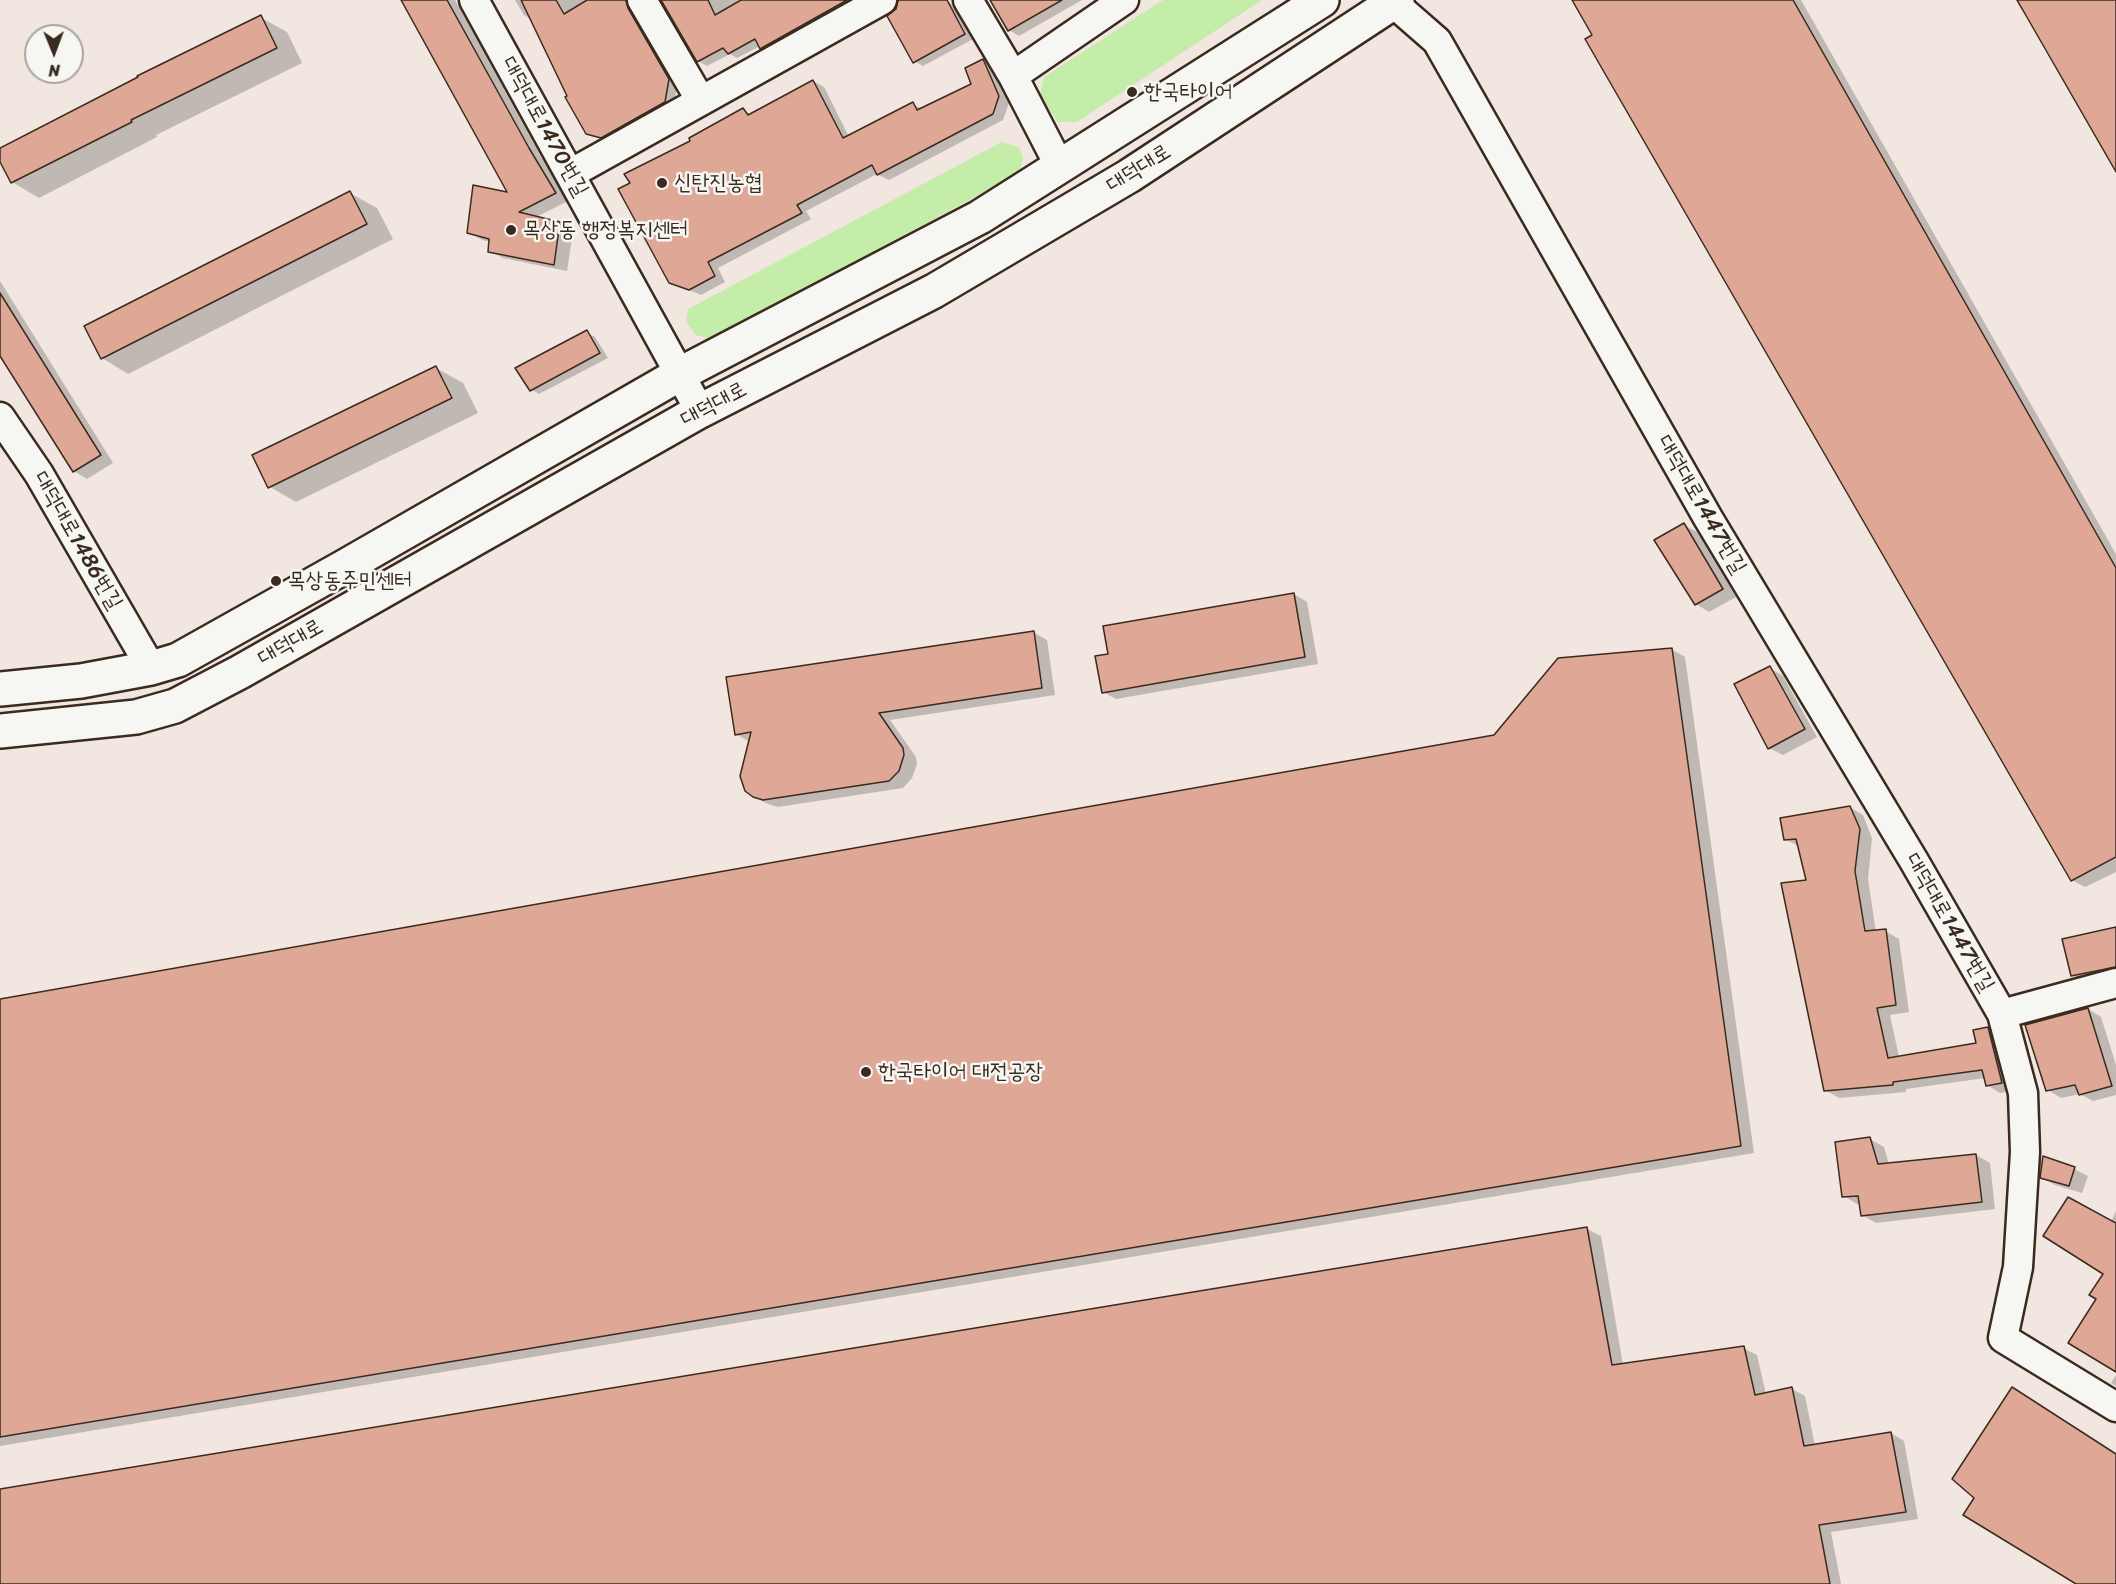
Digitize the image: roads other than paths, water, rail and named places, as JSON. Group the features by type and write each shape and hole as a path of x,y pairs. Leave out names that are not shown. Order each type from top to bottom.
{"main road":[{"name":"대덕대로","path":"0,689 81,681 151,668 178,660 680,374 980,216 1322,0"},
{"name":"대덕대로","path":"0,731 136,717 175,706 240,672 700,411 934,291 1129,176 1394,1"}],"street":[{"name":"대덕대로1470번길","path":"474,0 700,411"},
{"path":"642,0 701,101"},
{"path":"570,174 882,0"},
{"path":"968,0 1012,76 1060,167"},
{"path":"1012,76 1124,0"},
{"name":"대덕대로1447번길","path":"1394,1 1437,41 1708,518 1914,861 2002,1014 2023,1093 2025,1152 2018,1267 2003,1338 2116,1407"},
{"name":"대덕대로1486번길","path":"0,417 39,474 151,668"},
{"name":"대덕대로1447번길","path":"2002,1014 2116,982"}],"place":[{"name":"한국타이어","path":"1132,92"},
{"name":"신탄진농협","path":"662,183"},
{"name":"목상동 행정복지센터","path":"511,230"},
{"name":"목상동주민센터","path":"276,581"},
{"name":"한국타이어 대전공장","path":"866,1072"}]}
